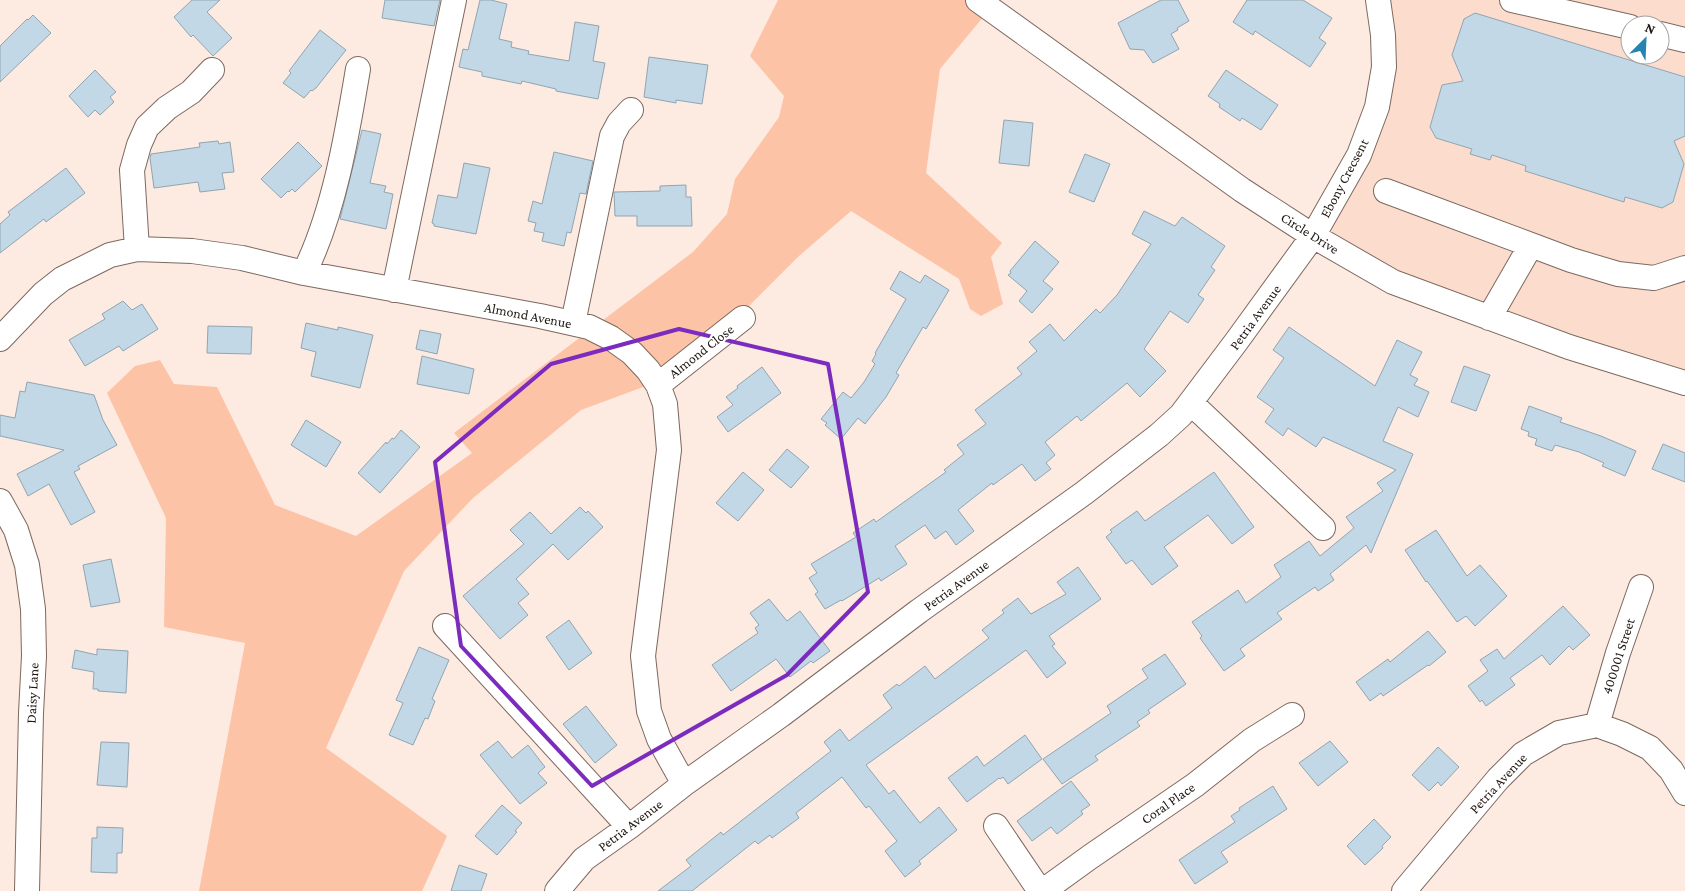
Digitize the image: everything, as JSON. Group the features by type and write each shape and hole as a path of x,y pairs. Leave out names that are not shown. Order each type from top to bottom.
{"street":[{"path":"394,290 454,0"},
{"name":"Circle Drive","path":"978,0 1242,190 1313,236 1393,282 1569,347 1685,383"},
{"name":"Ebony Crecsent","path":"1313,236 1359,155 1378,107 1384,67 1383,35 1378,0"},
{"path":"1512,0 1620,25"},
{"path":"1670,36 1685,40"},
{"path":"304,274 316,250 335,183 358,69"},
{"path":"136,249 132,170 139,145 147,127 167,108 191,92 212,70"},
{"path":"573,323 612,136 631,110"},
{"path":"1386,191 1571,260 1618,274 1654,278 1685,268"},
{"name":"Petria Avenue","path":"557,891 584,858 629,827 684,784 781,715 1159,435 1188,407 1313,236"},
{"path":"1489,318 1531,245"},
{"name":"Almond Avenue","path":"0,338 43,294 62,279 110,255 136,249 192,251 242,258 304,274 573,323 589,327 611,338 632,353 648,370 658,384 664,404 669,450 643,656 649,710 659,738 684,784"},
{"name":"Almond Close","path":"658,384 743,318"},
{"path":"1188,407 1291,519"},
{"path":"1188,407 1323,528"},
{"name":"Daisy Lane","path":"0,501 16,530 27,565 32,609 34,656 27,891"},
{"name":"400001 Street","path":"1597,725 1618,653 1641,587"},
{"path":"445,626 629,827"},
{"name":"Coral Place","path":"1042,891 1195,785 1252,740 1292,715"},
{"path":"1597,725 1622,734 1650,748 1671,770 1685,793"},
{"name":"Petria Avenue","path":"1404,891 1498,778 1523,754 1559,733 1597,725"},
{"path":"996,826 1042,891"}],"highlighted area":[{"path":"679,329 828,364 868,592 787,675 592,786 461,646 435,462 551,364"}],"shaded area":[{"path":"778,0 975,0 989,10 940,69 926,173 1002,243 991,257 1003,304 981,316 970,309 959,279 851,211 799,256 738,317 654,383 581,410 473,498 404,571 326,748 447,836 422,891 199,891 245,643 164,627 166,518 107,393 135,366 160,360 174,384 217,387 275,505 356,536 472,453 454,433 693,252 727,214 735,179 779,117 784,96 750,56"},
{"path":"1377,0 1685,0 1685,384 1569,349 1311,236 1376,108"}],"building":[{"path":"192,0 220,0 207,12 232,38 213,56 193,35 191,37 174,17"},
{"path":"385,0 440,0 434,26 382,18"},
{"path":"480,0 491,0 507,4 499,39 512,42 511,47 529,51 528,54 569,61 575,22 599,26 593,61 605,63 598,99 556,91 556,89 522,81 521,84 482,76 482,72 459,67 463,49 468,50"},
{"path":"1161,0 1178,0 1189,21 1171,34 1179,49 1153,63 1144,50 1130,49 1118,23"},
{"path":"1247,0 1303,0 1332,18 1319,38 1326,43 1310,67 1255,31 1253,35 1233,22"},
{"path":"1475,13 1620,57 1620,65 1646,65 1685,77 1685,136 1674,141 1684,164 1673,202 1662,208 1625,197 1624,202 1525,171 1526,166 1492,155 1490,160 1470,154 1472,149 1436,138 1430,127 1442,85 1463,81 1452,55 1464,19"},
{"path":"33,15 51,33 0,82 0,46"},
{"path":"320,30 346,50 316,88 311,90 304,98 283,83 291,73 289,71"},
{"path":"649,57 708,65 702,104 676,100 676,103 644,97"},
{"path":"95,70 116,92 110,97 114,102 100,115 95,110 88,117 69,96"},
{"path":"1226,70 1278,105 1261,130 1242,118 1240,121 1219,107 1220,104 1208,96"},
{"path":"1004,120 1033,123 1029,166 999,163"},
{"path":"362,130 381,134 370,183 386,186 384,192 393,194 386,229 340,219"},
{"path":"218,141 219,144 230,142 234,172 222,173 225,189 200,192 198,182 154,188 151,154 200,147 199,143"},
{"path":"298,142 322,166 295,192 292,189 281,198 261,179"},
{"path":"554,152 593,161 586,194 580,193 571,233 567,232 564,246 542,241 544,233 534,231 536,223 528,221 533,201 542,204"},
{"path":"1085,154 1110,164 1094,202 1069,192"},
{"path":"464,163 490,168 476,234 434,226 432,223 438,195 457,198"},
{"path":"66,168 85,193 46,222 44,219 0,253 0,224 10,215 8,212"},
{"path":"686,185 686,197 691,197 692,226 637,226 637,216 615,216 614,192 660,191 660,186"},
{"path":"1144,211 1175,226 1182,217 1225,246 1211,267 1215,270 1198,295 1204,299 1188,323 1170,311 1144,349 1166,371 1140,397 1127,383 1081,421 1077,416 1045,442 1055,455 1046,463 1051,469 1035,481 1022,464 993,485 992,483 958,510 974,531 956,545 946,531 935,539 925,525 895,546 907,564 881,581 879,578 842,601 825,609 815,594 818,592 809,578 817,573 811,564 856,537 853,533 874,519 876,522 946,472 944,470 964,454 957,445 986,424 975,410 1022,374 1017,368 1037,351 1029,342 1050,324 1064,341 1096,309 1100,313 1117,295 1151,244 1132,234"},
{"path":"1035,241 1059,262 1043,281 1053,289 1032,313 1019,301 1027,291 1008,275"},
{"path":"900,271 920,283 925,275 949,290 926,329 923,327 896,373 899,375 886,397 865,424 858,418 841,439 821,419 843,392 851,398 875,364 872,361 875,353 906,299 890,289"},
{"path":"123,301 132,310 142,304 158,329 123,351 119,346 85,366 69,340 105,319 102,314"},
{"path":"306,323 338,330 338,327 373,335 360,388 311,376 316,352 301,348"},
{"path":"208,326 252,327 251,354 207,353"},
{"path":"1289,327 1375,386 1397,340 1422,352 1410,375 1418,379 1414,385 1429,392 1418,417 1398,407 1383,441 1413,454 1371,553 1366,545 1330,574 1334,580 1318,591 1315,587 1277,613 1282,619 1240,649 1245,656 1224,671 1200,638 1202,636 1192,622 1238,590 1246,603 1281,577 1274,565 1309,541 1320,556 1354,528 1346,517 1383,491 1377,483 1396,470 1323,437 1316,447 1288,428 1283,436 1265,422 1274,409 1257,397 1284,358 1273,350"},
{"path":"420,330 441,334 437,354 416,349"},
{"path":"422,356 474,369 469,394 417,384"},
{"path":"1464,366 1490,375 1476,411 1451,402"},
{"path":"762,367 781,393 728,432 717,417 733,405 726,397"},
{"path":"27,382 94,395 103,420 117,445 78,466 80,469 74,472 95,512 71,525 49,484 28,496 17,474 64,450 0,436 0,415 15,418 20,391 25,392"},
{"path":"1529,406 1562,418 1560,422 1601,436 1636,451 1625,476 1602,466 1604,463 1579,452 1555,445 1552,451 1535,445 1537,439 1528,436 1529,432 1521,429"},
{"path":"306,420 341,442 326,467 291,445"},
{"path":"401,430 420,447 380,493 358,473 386,442 387,444 392,438 394,439"},
{"path":"1663,444 1685,453 1685,482 1652,469"},
{"path":"787,449 809,467 791,488 769,470"},
{"path":"743,472 764,490 738,521 716,503"},
{"path":"1214,472 1254,527 1232,544 1208,515 1164,547 1178,566 1152,585 1132,560 1126,564 1106,537 1112,532 1110,530 1137,511 1145,521"},
{"path":"580,507 586,513 588,511 603,527 568,560 553,544 516,579 529,594 518,603 528,615 500,639 463,596 524,544 510,530 530,512 551,534"},
{"path":"1436,530 1467,576 1480,565 1507,596 1475,626 1466,616 1457,622 1426,582 1405,550"},
{"path":"111,559 120,602 91,607 83,565"},
{"path":"1078,567 1101,599 1049,636 1055,644 1052,646 1066,663 1047,678 1026,650 866,765 889,794 894,790 920,823 939,807 957,830 919,861 921,864 905,877 885,851 897,841 869,806 866,808 842,777 796,813 799,818 772,838 770,835 758,844 755,841 692,891 658,891 691,866 686,860 721,832 723,835 831,751 824,742 840,729 849,741 892,708 883,695 897,684 899,686 925,666 935,679 989,638 982,630 1004,613 1002,610 1018,598 1031,614 1066,594 1057,582"},
{"path":"769,599 787,621 800,611 830,651 813,663 811,661 790,677 776,659 731,691 712,665 758,633 755,628 759,625 750,613"},
{"path":"1563,606 1590,635 1573,650 1569,646 1550,665 1542,655 1510,678 1515,685 1486,706 1482,700 1480,702 1468,686 1488,671 1480,660 1497,649 1504,659"},
{"path":"569,620 592,653 569,670 546,637"},
{"path":"1428,631 1446,652 1429,666 1383,696 1381,693 1370,701 1356,682 1388,659 1390,662"},
{"path":"419,647 449,660 432,699 435,701 428,719 425,718 413,745 389,735 403,703 396,700"},
{"path":"97,649 128,651 126,693 93,689 94,672 72,668 75,650 97,655"},
{"path":"1165,654 1186,684 1148,710 1150,713 1137,722 1140,726 1095,756 1098,760 1062,784 1043,759 1111,713 1107,706 1148,678 1142,669"},
{"path":"586,706 617,745 595,763 563,724"},
{"path":"1025,735 1042,759 1008,784 1003,777 999,778 967,802 948,778 977,756 984,766"},
{"path":"498,741 512,758 528,745 545,767 538,773 547,783 520,804 480,755"},
{"path":"1330,741 1348,762 1318,786 1299,763"},
{"path":"101,742 129,743 127,787 97,785"},
{"path":"1438,747 1459,767 1441,786 1438,782 1429,791 1412,775"},
{"path":"1071,781 1090,805 1081,811 1083,814 1057,834 1051,827 1032,841 1017,821"},
{"path":"1273,786 1287,809 1221,852 1228,862 1195,884 1179,860 1235,822 1231,816 1240,810 1239,808"},
{"path":"502,805 522,823 515,831 517,832 497,855 475,836"},
{"path":"1374,819 1391,837 1382,846 1383,848 1365,865 1347,846"},
{"path":"97,827 123,828 122,853 117,853 117,873 91,872 92,838 97,838"},
{"path":"459,865 487,874 481,891 451,891"}]}
